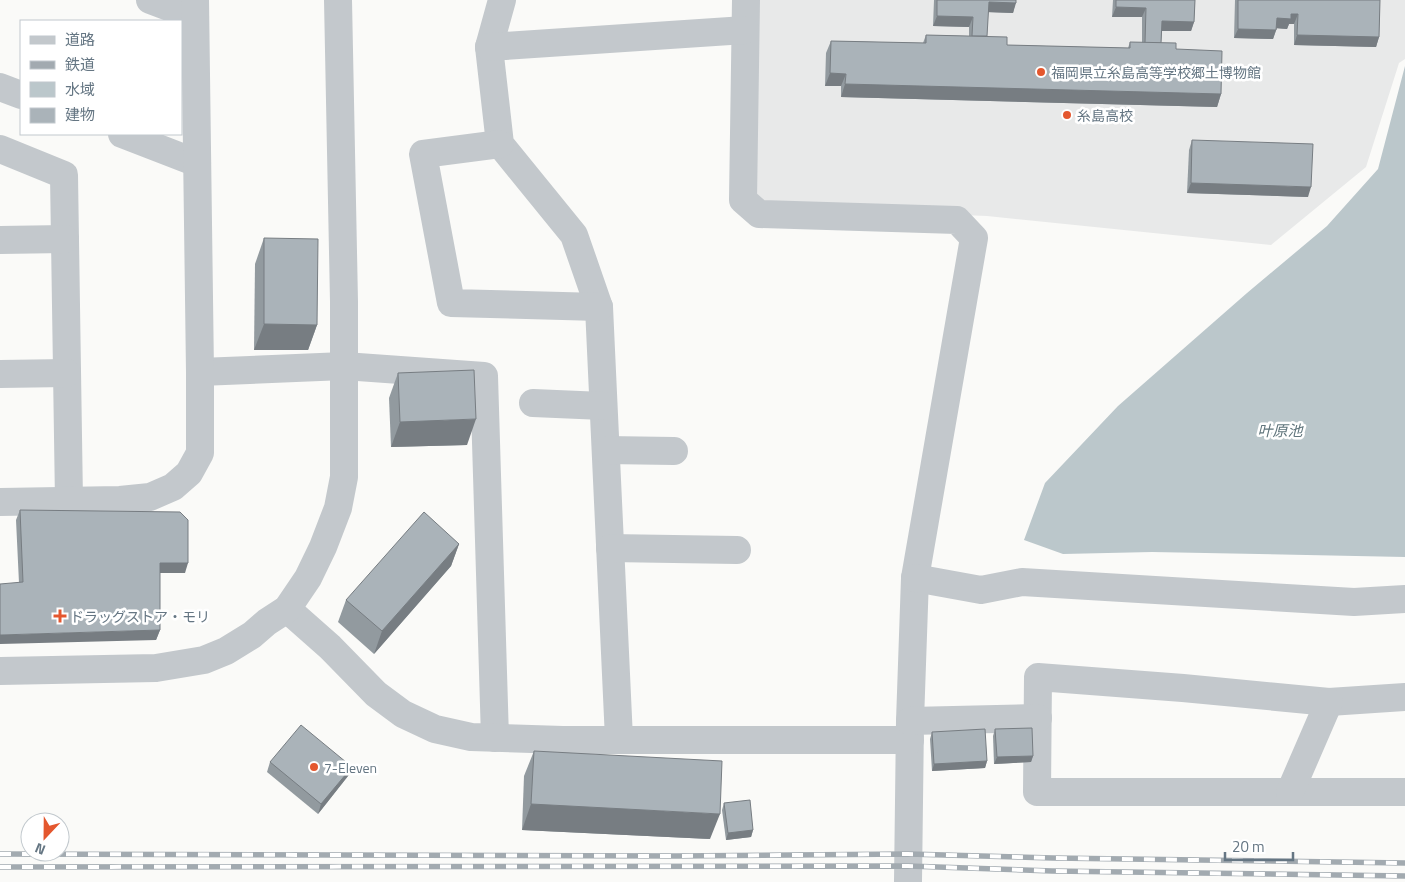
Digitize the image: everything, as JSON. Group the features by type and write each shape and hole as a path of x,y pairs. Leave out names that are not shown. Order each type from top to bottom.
{"street":[{"path":"0,502 120,500 150,497 173,487 189,473 200,453 195,9 150,0"},
{"path":"0,671 156,668 204,660 226,651 252,635 287,609 308,578 323,548 338,508 344,477 343,200 338,0"},
{"path":"502,0 489,47 500,144 574,236 599,308 619,738"},
{"path":"746,0 743,200 759,214 958,220 974,238 915,578 908,882"},
{"path":"489,47 745,30"},
{"path":"0,87 20,95"},
{"path":"125,135 197,163"},
{"path":"500,144 423,154 451,304 599,308"},
{"path":"0,149 64,175 69,501"},
{"path":"0,240 65,239"},
{"path":"200,372 344,366 484,376 496,738"},
{"path":"0,374 67,373"},
{"path":"533,403 603,406"},
{"path":"606,450 674,451"},
{"path":"610,548 738,550"},
{"path":"915,578 981,590 1022,582 1354,602 1405,599"},
{"path":"287,609 330,647 376,694 404,714 436,729 471,737 563,740 910,730 1038,718"},
{"path":"1405,697 1329,702 1038,677 1037,792 1405,792"},
{"path":"1290,792 1329,702"}],"shaded area":[{"name":"糸島高校","path":"755,0 1405,0 1405,59 1399,63 1366,167 1271,245 987,216 763,207 750,193"}],"water":[{"name":"叶原池","path":"1405,66 1405,557 1152,552 1063,554 1024,540 1045,483 1118,406 1327,226 1378,169"}],"building":[{"path":"937,0 1016,0 1016,3 989,2 987,36 972,36 973,17 937,16"},
{"path":"1116,0 1195,0 1194,22 1162,21 1161,43 1145,43 1146,8 1116,7"},
{"path":"1238,0 1380,0 1379,37 1297,35 1298,14 1291,14 1291,19 1277,18 1276,30 1238,29"},
{"path":"926,35 1007,37 1007,45 1130,48 1130,42 1176,43 1176,49 1222,51 1221,94 845,84 846,74 830,73 831,41 926,43"},
{"path":"1192,140 1313,144 1311,187 1191,183"},
{"path":"264,238 318,239 317,325 264,324"},
{"path":"474,370 476,419 400,422 398,373"},
{"path":"20,510 180,512 188,520 188,563 160,563 160,630 0,635 0,584 23,582"},
{"path":"424,512 459,544 382,631 346,600"},
{"path":"301,725 352,767 321,804 270,762"},
{"path":"1032,728 1033,756 997,757 995,729"},
{"path":"985,729 987,761 934,764 932,732"},
{"path":"534,751 722,761 720,814 531,804"},
{"path":"750,800 753,830 728,833 724,803"}],"railway":[{"path":"0,854 676,856 908,854 1405,863"},
{"path":"0,867 908,866 1052,871 1405,876"}],"place":[{"name":"福岡県立糸島高等学校郷土博物館","path":"1041,72"},
{"name":"糸島高校","path":"1067,115"},
{"name":"ドラッグストア・モリ","path":"60,616"},
{"name":"7-Eleven","path":"314,767"}]}
